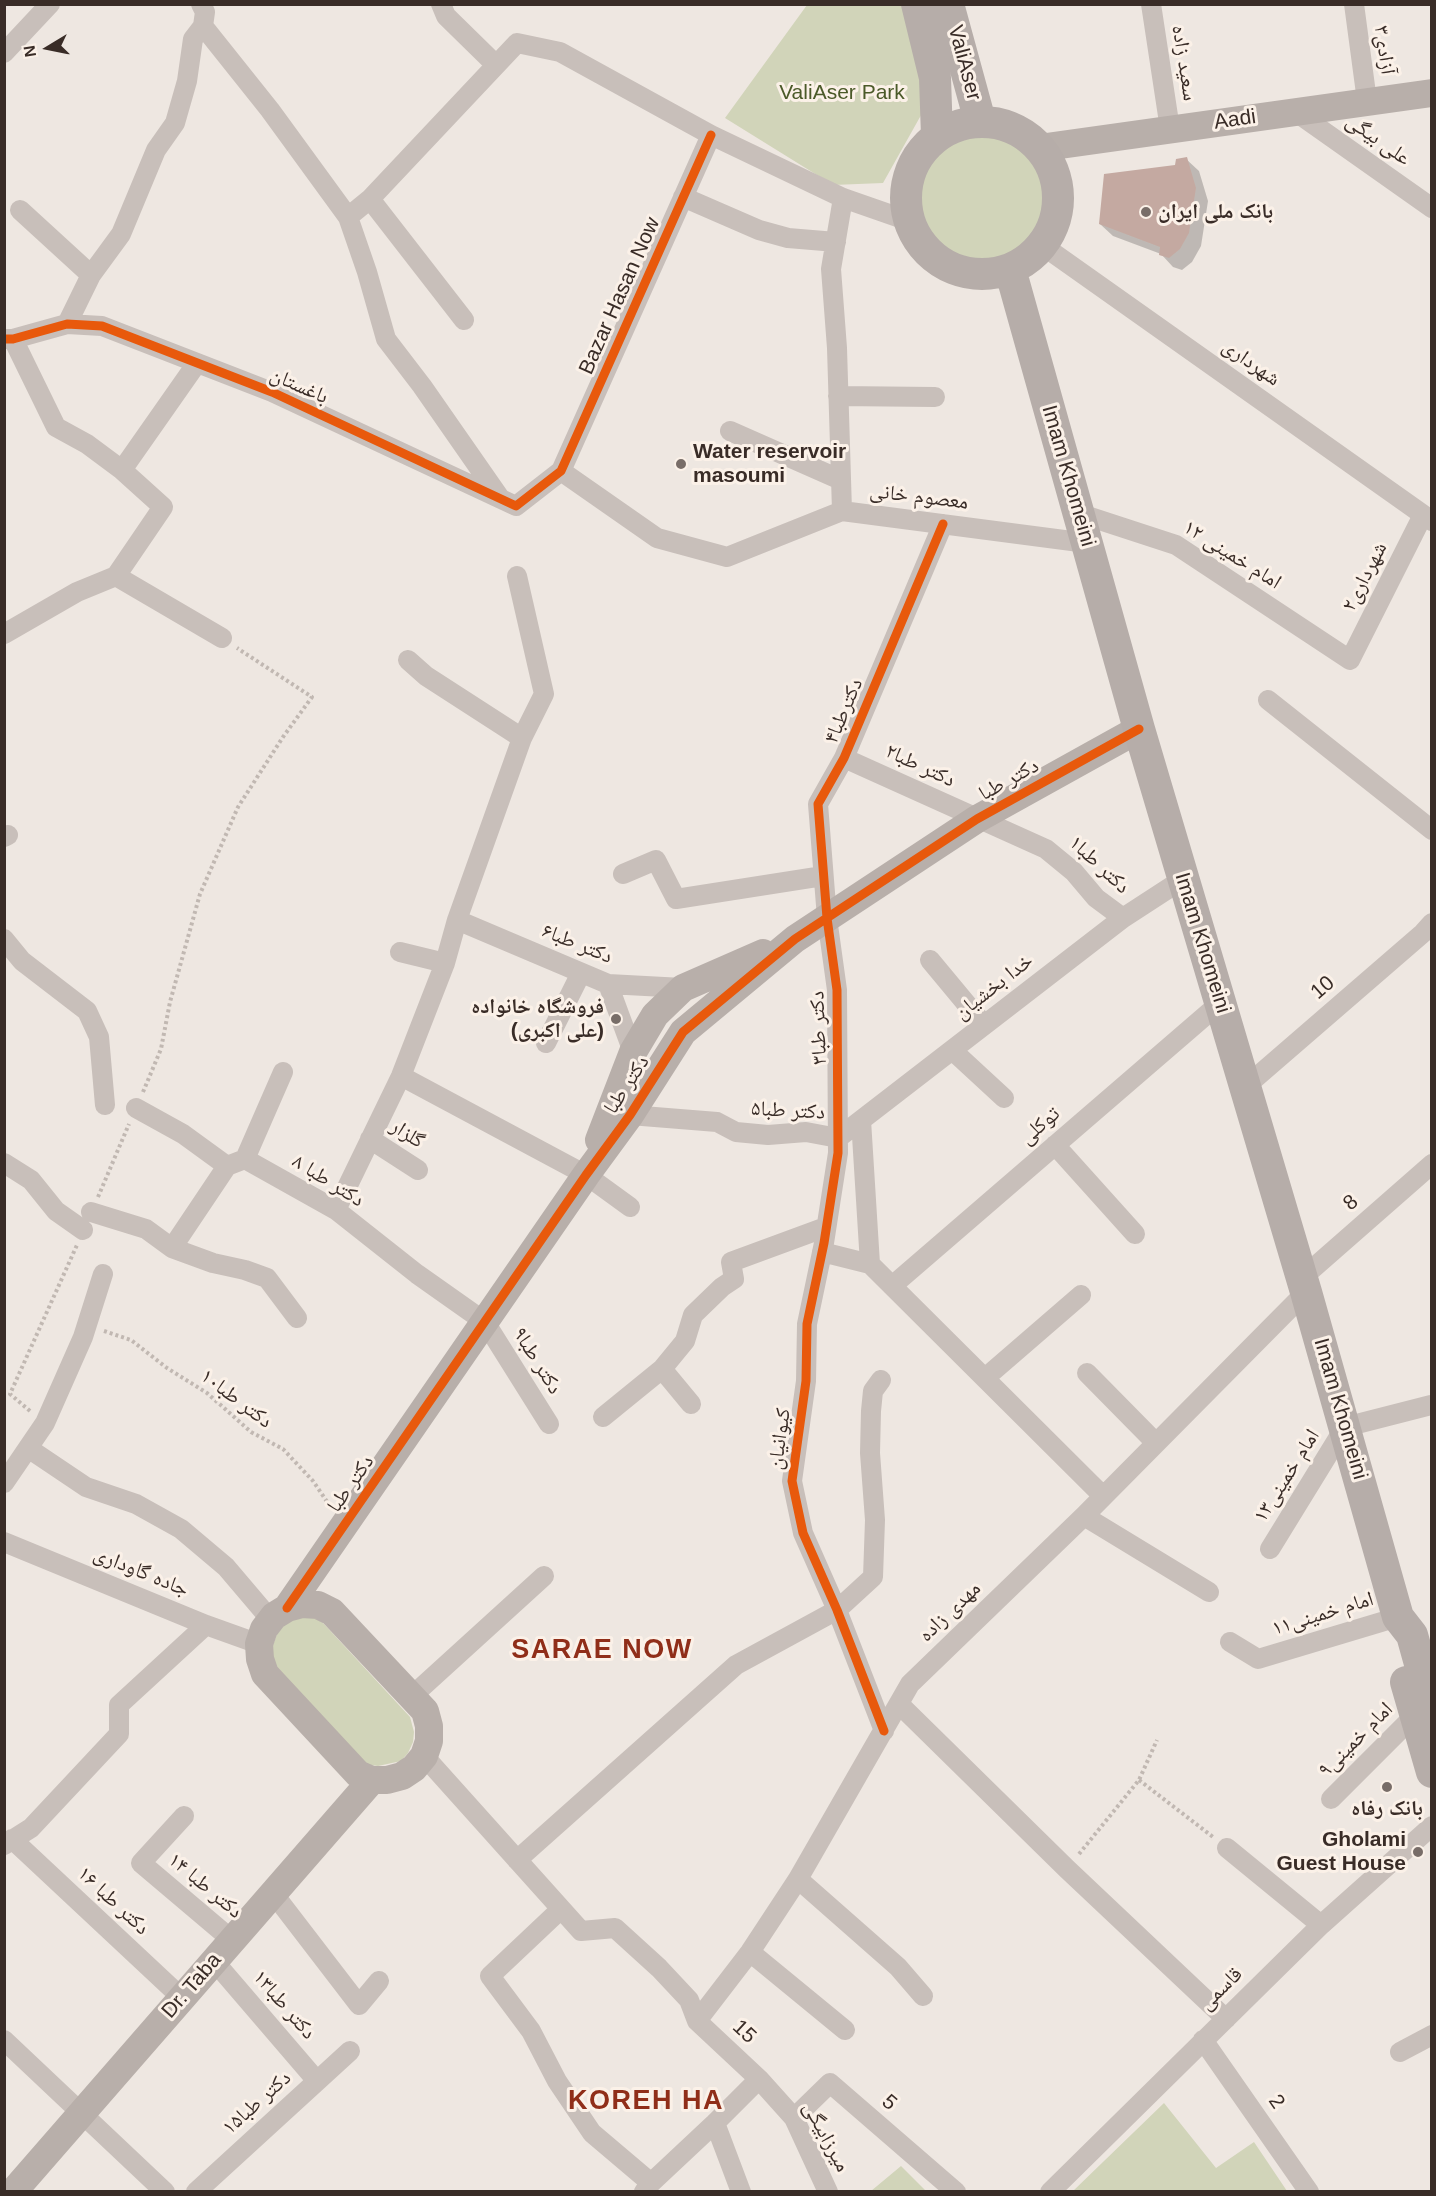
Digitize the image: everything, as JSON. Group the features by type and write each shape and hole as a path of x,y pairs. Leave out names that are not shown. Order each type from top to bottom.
{"main road":[{"name":"ValiAser","path":"917,4 935,78 937,136"},
{"name":"ValiAser","path":"948,4 980,121"},
{"path":"980,121 1002,124 1022,133 1039,148 1053,170 1058,196 1054,222 1042,245 1028,259 1010,269 985,274 959,271 936,259 920,242 909,221 906,197 909,174 920,153 937,136 958,125 980,121"},
{"name":"Imam Khomeini","path":"1010,269 1138,729 1304,1285 1398,1617 1412,1635 1431,1772"}],"street":[{"path":"4,52 50,4"},
{"path":"441,4 446,16 496,65"},
{"name":"سعید زاده","path":"1151,4 1170,129"},
{"name":"آزادی۳","path":"1354,4 1367,102"},
{"path":"205,12 270,110 348,217 386,339 422,386 500,499"},
{"path":"67,324 91,275 121,234 156,150 175,123 187,81 193,39 205,12"},
{"path":"348,217 370,199 517,43 560,52 711,135 843,198 909,221"},
{"name":"Aadi","path":"1039,148 1431,93"},
{"name":"علی بیگی","path":"1296,112 1431,208"},
{"name":"Bazar Hasan Now","path":"561,471 711,135"},
{"path":"683,197 759,230 788,238 836,242"},
{"path":"842,511 837,348 831,269 843,198"},
{"path":"370,199 464,320"},
{"path":"20,210 91,275"},
{"name":"شهرداری","path":"1042,245 1427,518"},
{"name":"باغستان","path":"8,339 67,324 102,326 272,392 516,506 561,471"},
{"path":"4,634 77,592 116,576 163,507 122,470 87,444 56,427 8,339"},
{"path":"122,470 197,363"},
{"path":"838,396 935,397"},
{"path":"729,431 841,480"},
{"name":"معصوم خانی","path":"561,471 657,538 727,557 842,511 1087,543"},
{"name":"امام خمینی ۱۲","path":"1078,513 1176,545 1350,660"},
{"name":"شهرداری۲","path":"1350,660 1427,518"},
{"name":"دکترطبا۴","path":"827,918 818,804 844,758 944,524"},
{"path":"116,576 222,638"},
{"path":"336,1210 401,1076 445,963 522,738 544,694 517,576"},
{"path":"408,660 426,676 522,738"},
{"path":"1268,700 1431,829"},
{"name":"دکتر طبا","path":"272,1624 630,1115 682,1032 795,939 977,819 1138,729"},
{"name":"دکتر طبا۲","path":"844,758 977,819"},
{"name":"دکتر طبا۱","path":"977,819 1046,849 1074,872 1096,898 1123,918"},
{"path":"623,874 656,860 675,899 823,876"},
{"name":"خدا بخشیان","path":"838,1138 1123,918 1183,879"},
{"name":"دکتر طبا۳","path":"827,918 837,990 838,1138"},
{"name":"دکتر طبا۶","path":"458,920 608,984 683,988"},
{"name":"10","path":"1245,1087 1429,935"},
{"path":"4,939 22,961 87,1011 99,1037 105,1105"},
{"name":"دکتر طبا","path":"586,1175 633,1052 655,1015 683,988 795,939"},
{"path":"400,952 445,963"},
{"path":"930,960 984,1025"},
{"path":"546,1043 581,973"},
{"path":"608,984 633,1052"},
{"name":"توکلی","path":"892,1286 1220,1003"},
{"path":"655,1015 682,1032"},
{"path":"952,1050 1004,1098"},
{"path":"172,1248 236,1162 283,1072"},
{"path":"401,1076 586,1175 630,1207"},
{"name":"دکتر طبا ۸","path":"136,1108 236,1162 336,1210 408,1268 485,1322"},
{"name":"دکتر طبا۵","path":"630,1115 717,1122 736,1132 768,1136 806,1132 838,1138"},
{"path":"861,1120 870,1264"},
{"name":"کیوانیان","path":"838,1138 838,1153 822,1252 807,1324 806,1381 792,1480 803,1533 837,1610 884,1731"},
{"name":"گلزار","path":"370,1139 418,1170"},
{"path":"1055,1145 1135,1234"},
{"path":"4,1163 31,1180 56,1211 83,1230"},
{"name":"8","path":"1304,1285 1431,1164"},
{"path":"91,1212 146,1229 172,1248 213,1263 245,1270 267,1278 297,1318"},
{"path":"603,1417 662,1369 684,1341 693,1315 722,1287 734,1279 731,1263 826,1227"},
{"path":"822,1252 870,1264 1103,1496"},
{"path":"4,1483 45,1423 87,1325 103,1274"},
{"name":"مهدی زاده","path":"697,2021 750,1952 798,1879 910,1684 1084,1516 1304,1285"},
{"path":"985,1378 1081,1295"},
{"name":"دکتر طبا۹","path":"485,1322 549,1424"},
{"path":"662,1369 691,1404"},
{"path":"1087,1373 1156,1443"},
{"path":"517,1860 736,1665 837,1610 873,1577 875,1520 870,1453 871,1411 873,1391 881,1380"},
{"path":"1345,1427 1431,1405"},
{"name":"امام خمینی۱۳","path":"1270,1550 1345,1427"},
{"path":"28,1448 86,1487 136,1504 181,1529 226,1567 272,1624"},
{"path":"1084,1516 1209,1592"},
{"name":"جاده گاوداری","path":"4,1542 206,1626 272,1624"},
{"path":"411,1697 544,1576"},
{"path":"302,1604 318,1605 332,1612 411,1697 425,1711 429,1726 429,1741 424,1756 414,1768 402,1776 387,1780 372,1780 358,1774 265,1674 260,1659 272,1624 302,1604"},
{"name":"امام خمینی۱۱","path":"1230,1642 1258,1659 1398,1617"},
{"path":"8,1842 31,1828 119,1734 119,1705 206,1626"},
{"path":"899,1704 1067,1869 1226,2019"},
{"name":"امام خمینی۹","path":"1331,1799 1423,1711"},
{"path":"424,1756 581,1931 615,1928 659,1968 689,2000 697,2021"},
{"name":"Dr. Taba","path":"13,2192 372,1780"},
{"name":"دکتر طبا ۱۴","path":"184,1816 141,1863 223,1951"},
{"name":"قاسمی","path":"1050,2192 1321,1925 1431,1826"},
{"name":"دکتر طبا ۱۶","path":"8,1842 182,1998"},
{"path":"1227,1848 1321,1925"},
{"path":"798,1879 898,1967 923,1996"},
{"path":"273,1893 359,2006 379,1982"},
{"path":"561,1909 490,1976 531,2031 557,2081 592,2133 647,2187 759,2079"},
{"name":"دکتر طبا۱۳","path":"223,1951 317,2081"},
{"path":"750,1952 845,2030"},
{"name":"15","path":"697,2021 759,2079"},
{"path":"1400,2052 1431,2034"},
{"path":"4,2040 165,2192"},
{"name":"2","path":"1203,2040 1309,2192"},
{"name":"دکتر طبا۱۵","path":"196,2192 350,2051"},
{"name":"میرزابیگی","path":"759,2079 794,2118 828,2192"},
{"name":"5","path":"794,2118 830,2084 956,2192"},
{"path":"715,2123 741,2192"}],"path":[{"path":"91,1212 161,1049 170,1002 200,894 238,807 312,697 222,638"},
{"path":"45,1423 10,1394 83,1230"},
{"path":"1067,1869 1139,1780 1157,1740"},
{"path":"1139,1780 1227,1848"}],"green space":[{"name":"ValiAser Park","path":"807,5 907,5 934,92 883,183 833,185 725,118"},
{"path":"982,135 1006,140 1026,154 1040,174 1045,198 1040,222 1026,242 1006,256 982,261 958,256 938,242 924,222 919,198 924,174 938,154 958,140"},
{"path":"294,1618 316,1618 324,1624 410,1717 414,1732 413,1742 401,1761 378,1766 364,1764 277,1670 272,1655 273,1645 283,1626"},
{"path":"1164,2103 1216,2168 1254,2142 1287,2191 1073,2191"},
{"path":"901,2166 926,2191 871,2191"}],"building":[{"name":"بانک ملی ایران","path":"1187,157 1196,188 1189,233 1180,249 1169,258 1159,255 1160,247 1099,224 1104,174 1175,165 1176,159"}],"cycle path":[{"path":"4,339 13,339 67,324 102,326 272,392 516,506 561,471 711,135"},
{"path":"884,1731 837,1610 803,1533 792,1481 806,1381 807,1324 824,1243 838,1153 837,990 827,918 818,804 844,758 943,524"},
{"path":"287,1608 586,1175 630,1115 683,1032 795,939 977,819 1139,729"}],"place":[{"name":"بانک ملی ایران","path":"1146,212"},
{"name":"Water reservoir masoumi","path":"681,464"},
{"name":"فروشگاه خانواده (علی اکبری)","path":"616,1019"},
{"name":"بانک رفاه","path":"1387,1787"},
{"name":"Gholami Guest House","path":"1418,1852"}],"district":[{"name":"SARAE NOW","path":"602,1651"},
{"name":"KOREH HA","path":"646,2102"}]}
